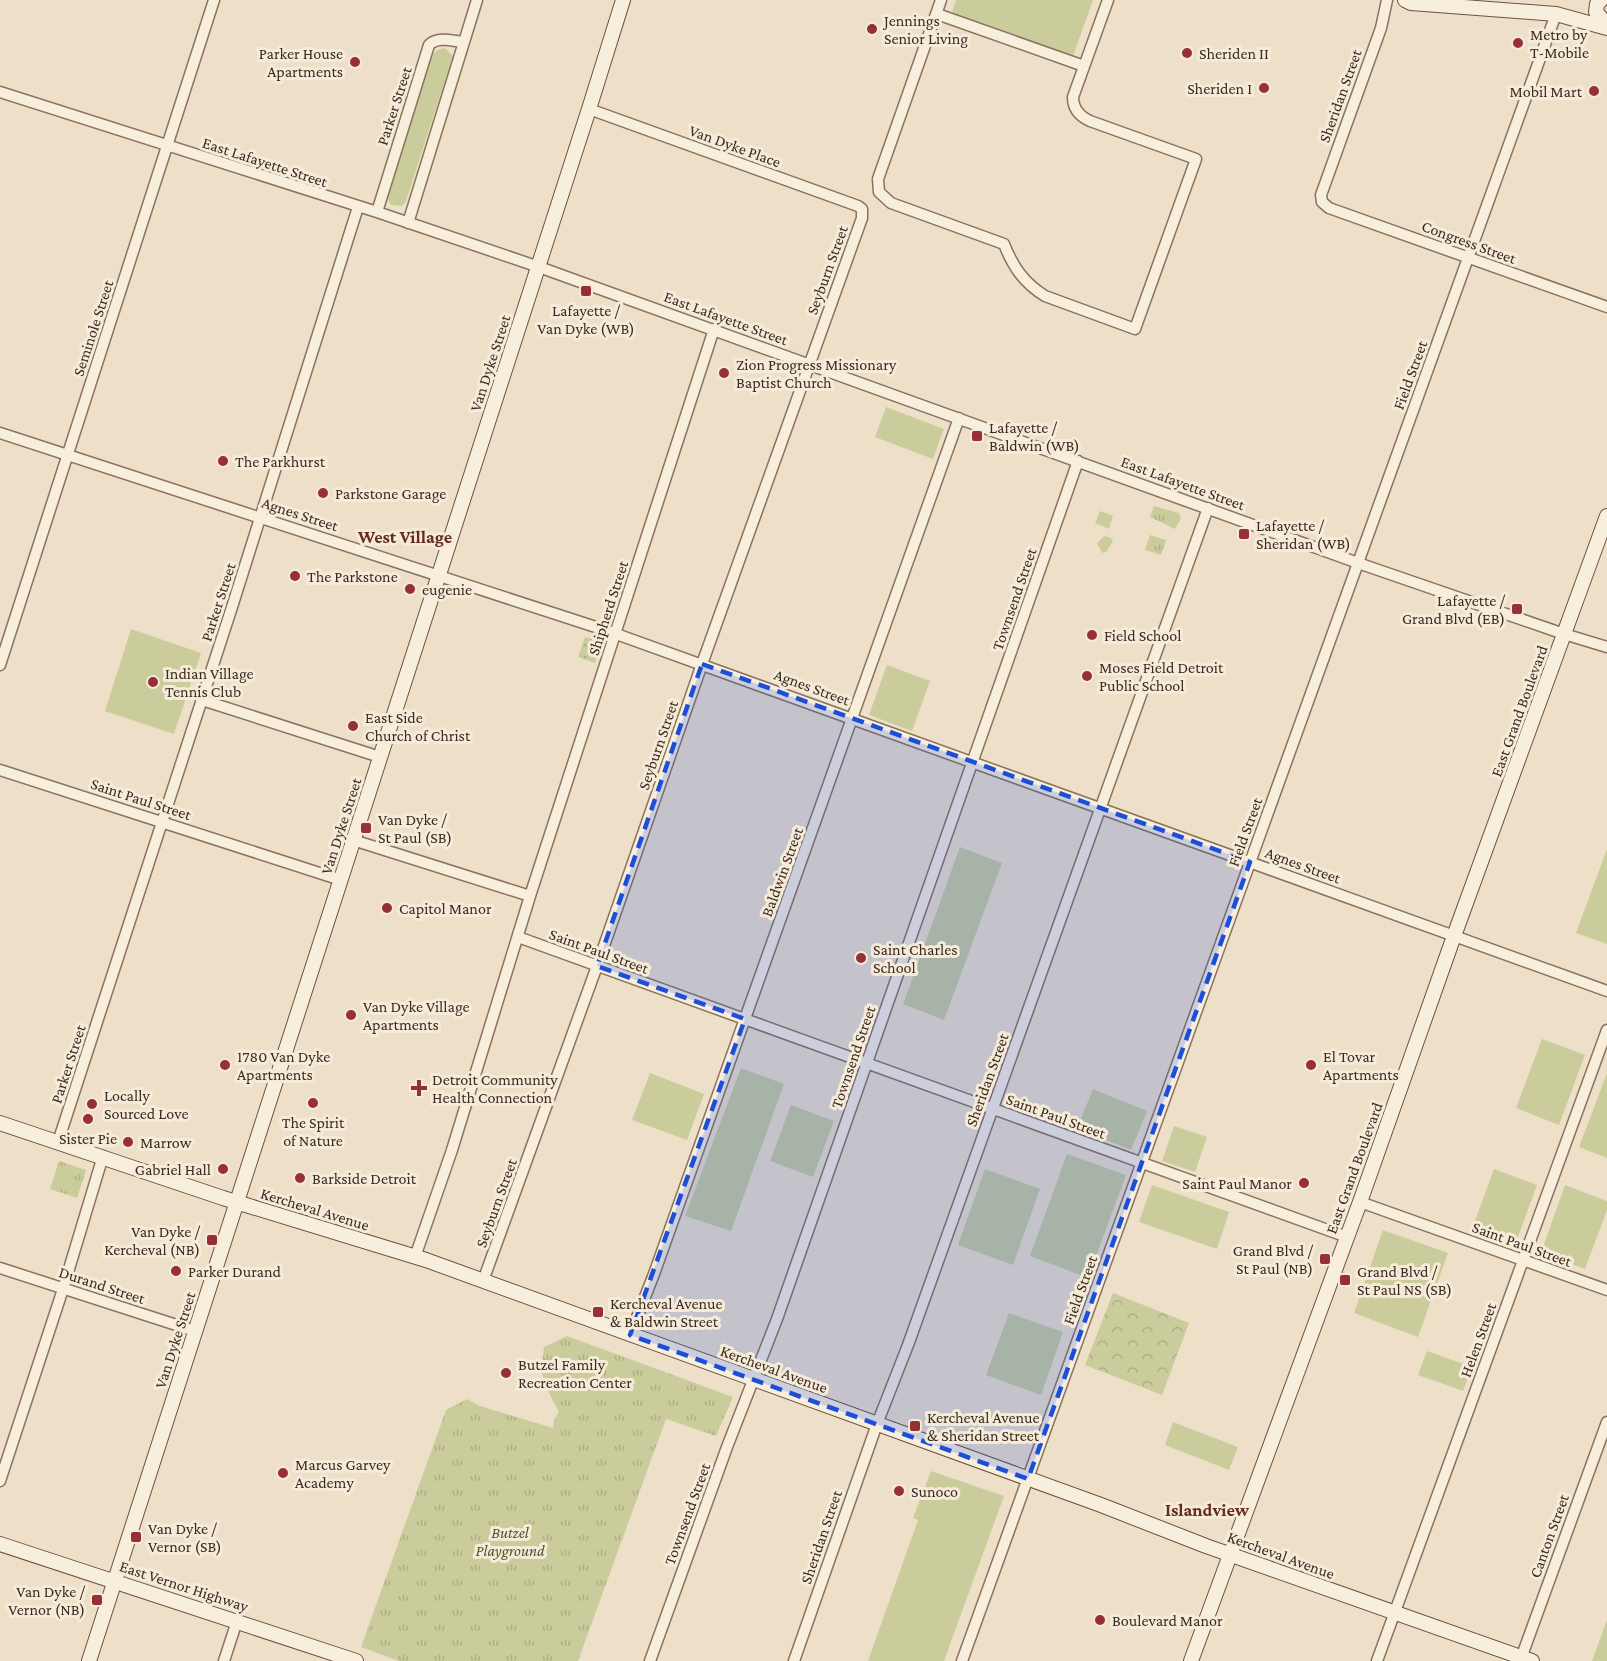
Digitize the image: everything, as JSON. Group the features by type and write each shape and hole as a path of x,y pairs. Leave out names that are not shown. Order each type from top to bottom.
{"main road":[{"name":"Van Dyke Street","path":"89,1661 623,0"},
{"path":"1405,0 1411,3 1556,14 1607,26"},
{"path":"1601,0 1597,4 1596,12 1607,26"},
{"name":"East Grand Boulevard","path":"1191,1661 1360,1202 1607,516"},
{"name":"Kercheval Avenue","path":"0,1123 415,1257 1230,1554 1395,1611 1524,1660"},
{"name":"East Vernor Highway","path":"0,1544 351,1660"}],"street":[{"name":"Seminole Street","path":"0,664 214,0"},
{"path":"408,223 477,0"},
{"path":"941,0 878,179 879,192 891,203 1004,244 1013,266 1030,286 1045,296 1135,329 1196,159 1089,121 1076,110 1073,97 1108,0"},
{"name":"Sheridan Street","path":"1322,202 1321,195 1381,28 1386,0"},
{"path":"937,14 1084,66"},
{"name":"Field Street","path":"962,1661 1556,14"},
{"name":"Parker Street","path":"377,212 429,45 431,42 442,40 464,42"},
{"name":"East Lafayette Street","path":"0,92 377,212 539,267 1358,562 1607,647"},
{"name":"Van Dyke Place","path":"589,110 858,206 861,209 862,218"},
{"name":"Congress Street","path":"1322,202 1329,208 1607,307"},
{"name":"Parker Street","path":"58,1142 163,822 358,207"},
{"name":"Seyburn Street","path":"483,1281 862,218"},
{"name":"Shipherd Street","path":"518,937 714,329"},
{"name":"Baldwin Street","path":"630,1335 960,418"},
{"name":"Agnes Street","path":"0,433 616,633 1607,992"},
{"name":"Townsend Street","path":"650,1661 777,1319 1078,461"},
{"name":"Sheridan Street","path":"794,1661 877,1424 901,1364 1208,508"},
{"path":"202,700 380,757"},
{"name":"Saint Paul Street","path":"0,770 340,880"},
{"path":"353,840 530,896"},
{"path":"415,1257 452,1150 518,937"},
{"name":"Saint Paul Street","path":"518,937 1347,1237"},
{"name":"Helen Street","path":"1377,1661 1607,1030"},
{"path":"0,1481 63,1289 103,1156"},
{"name":"Saint Paul Street","path":"1360,1202 1607,1290"},
{"name":"Durand Street","path":"0,1268 195,1331"},
{"name":"Canton Street","path":"1524,1660 1607,1422"},
{"path":"225,1661 237,1621"}],"highlighted area":[{"path":"702,664 1250,862 1028,1479 630,1335 745,1019 597,966"}],"green space":[{"path":"956,0 1093,0 1073,56 952,13"},
{"path":"445,48 453,56 406,201 402,206 391,205 387,198 431,57 437,50"},
{"path":"886,407 944,429 933,459 875,437"},
{"path":"1154,506 1179,513 1181,518 1175,529 1150,517"},
{"path":"1100,511 1113,516 1109,529 1095,523"},
{"path":"1150,535 1166,540 1161,555 1145,550"},
{"path":"1104,536 1113,541 1106,552 1102,553 1097,543"},
{"name":"Indian Village Tennis Club","path":"131,629 201,653 174,734 105,711"},
{"path":"585,637 602,643 595,663 578,657"},
{"path":"887,665 930,681 912,731 869,715"},
{"path":"960,847 1002,863 944,1020 903,1004"},
{"path":"1607,849 1607,944 1576,933"},
{"path":"1542,1039 1585,1055 1559,1125 1516,1108"},
{"path":"741,1068 784,1084 731,1231 685,1216"},
{"path":"650,1073 704,1094 687,1140 632,1120"},
{"path":"1607,1073 1607,1158 1579,1147"},
{"path":"1093,1089 1147,1111 1131,1150 1077,1128"},
{"path":"791,1105 834,1121 813,1177 770,1161"},
{"path":"1174,1126 1207,1137 1195,1172 1162,1161"},
{"path":"1067,1154 1126,1175 1088,1278 1030,1256"},
{"path":"59,1161 86,1170 77,1198 50,1189"},
{"path":"985,1169 1040,1189 1013,1265 958,1245"},
{"path":"1494,1169 1537,1185 1515,1245 1472,1229"},
{"path":"1152,1185 1229,1212 1217,1249 1139,1222"},
{"path":"1565,1185 1607,1201 1607,1210 1585,1269 1541,1253"},
{"path":"1383,1230 1448,1253 1418,1337 1354,1313"},
{"path":"1113,1293 1189,1323 1162,1395 1085,1365"},
{"path":"1009,1313 1063,1332 1041,1395 986,1375"},
{"name":"Butzel Playground","path":"567,1336 733,1397 716,1436 666,1419 578,1661 399,1661 361,1647 446,1410 467,1399 480,1406 553,1428 554,1419 559,1412 541,1371 544,1347"},
{"path":"1427,1351 1472,1367 1463,1391 1418,1375"},
{"path":"1173,1422 1238,1447 1229,1470 1165,1445"},
{"path":"931,1471 1004,1496 944,1661 868,1661 918,1520 913,1518"},
{"path":"1607,1620 1607,1661 1592,1661"}],"place":[{"name":"Jennings Senior Living","path":"872,29"},
{"name":"Metro by T-Mobile","path":"1518,43"},
{"name":"Sheriden II","path":"1187,53"},
{"name":"Parker House Apartments","path":"355,62"},
{"name":"Sheriden I","path":"1264,88"},
{"name":"Mobil Mart","path":"1594,91"},
{"name":"Lafayette / Van Dyke (WB)","path":"586,291"},
{"name":"Zion Progress Missionary Baptist Church","path":"724,373"},
{"name":"Lafayette / Baldwin (WB)","path":"977,436"},
{"name":"The Parkhurst","path":"223,461"},
{"name":"Parkstone Garage","path":"323,493"},
{"name":"Lafayette / Sheridan (WB)","path":"1244,534"},
{"name":"The Parkstone","path":"295,576"},
{"name":"eugenie","path":"410,589"},
{"name":"Lafayette / Grand Blvd (EB)","path":"1517,609"},
{"name":"Field School","path":"1092,635"},
{"name":"Moses Field Detroit Public School","path":"1087,676"},
{"name":"Indian Village Tennis Club","path":"153,682"},
{"name":"East Side Church of Christ","path":"353,726"},
{"name":"Van Dyke / St Paul (SB)","path":"366,828"},
{"name":"Capitol Manor","path":"387,908"},
{"name":"Saint Charles School","path":"861,958"},
{"name":"Van Dyke Village Apartments","path":"351,1015"},
{"name":"1780 Van Dyke Apartments","path":"225,1065"},
{"name":"El Tovar Apartments","path":"1311,1065"},
{"name":"Detroit Community Health Connection","path":"419,1088"},
{"name":"The Spirit of Nature","path":"313,1103"},
{"name":"Locally Sourced Love","path":"92,1104"},
{"name":"Sister Pie","path":"88,1119"},
{"name":"Marrow","path":"128,1142"},
{"name":"Gabriel Hall","path":"223,1169"},
{"name":"Barkside Detroit","path":"300,1178"},
{"name":"Saint Paul Manor","path":"1304,1183"},
{"name":"Van Dyke / Kercheval (NB)","path":"212,1240"},
{"name":"Grand Blvd / St Paul (NB)","path":"1325,1259"},
{"name":"Parker Durand","path":"176,1271"},
{"name":"Grand Blvd / St Paul NS (SB)","path":"1345,1280"},
{"name":"Kercheval Avenue & Baldwin Street","path":"598,1312"},
{"name":"Butzel Family Recreation Center","path":"506,1373"},
{"name":"Kercheval Avenue & Sheridan Street","path":"915,1426"},
{"name":"Marcus Garvey Academy","path":"283,1473"},
{"name":"Sunoco","path":"899,1491"},
{"name":"Van Dyke / Vernor (SB)","path":"136,1537"},
{"name":"Van Dyke / Vernor (NB)","path":"97,1600"},
{"name":"Boulevard Manor","path":"1100,1620"}],"district":[{"name":"West Village","path":"405,537"},
{"name":"Islandview","path":"1207,1510"}]}
